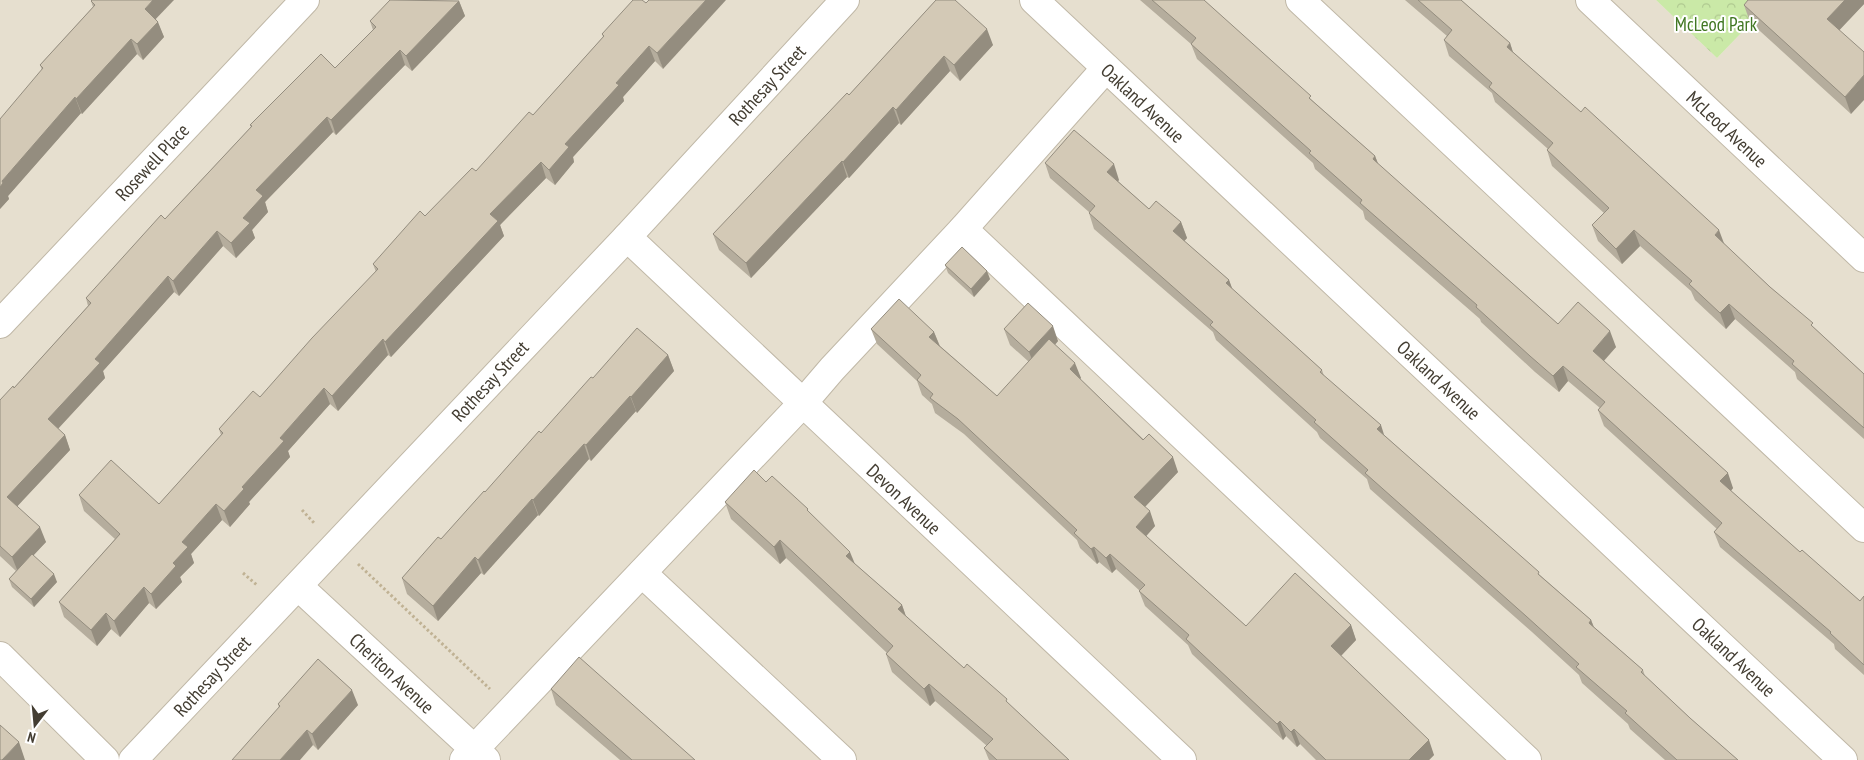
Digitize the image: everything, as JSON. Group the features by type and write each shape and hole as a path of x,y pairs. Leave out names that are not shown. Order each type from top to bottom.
{"street":[{"name":"Rosewell Place","path":"0,324 304,0"},
{"name":"Rothesay Street","path":"133,760 627,237 845,0"},
{"name":"Oakland Avenue","path":"1034,0 1843,760"},
{"path":"1300,0 1864,528"},
{"name":"McLeod Avenue","path":"1590,0 1864,258"},
{"path":"475,756 512,710 802,404 832,369 963,229 1106,68"},
{"path":"963,229 1527,760"},
{"name":"Devon Avenue","path":"627,237 802,404 1182,760"},
{"path":"642,573 842,760"},
{"name":"Cheriton Avenue","path":"298,586 475,756"},
{"path":"0,656 104,760"}],"path":[{"path":"302,510 512,710"}],"shaded area":[{"path":"0,0 1656,0 1717,58 1773,0 1864,0 1864,760 0,760"}],"green space":[{"name":"McLeod Park","path":"1656,0 1773,0 1717,58"}],"building":[{"path":"92,0 153,0 145,9 158,22 137,44 131,39 76,99 75,97 2,181 3,183 0,187 0,119 43,68 40,65 95,5"},
{"path":"390,0 459,1 406,56 400,50 331,120 327,117 256,190 263,196 243,218 250,223 231,243 217,231 173,281 168,276 95,359 100,363 48,419 65,435 7,497 40,527 12,557 0,546 0,400 13,386 14,388 91,303 86,298 161,215 165,219 252,126 250,125 321,54 335,68 376,27 370,21"},
{"path":"633,0 642,0 646,3 649,0 706,0 657,53 649,46 616,83 619,85 565,144 569,147 549,170 541,162 490,214 498,221 385,342 383,339 332,396 324,388 280,438 284,441 242,487 244,489 224,511 216,504 182,542 188,547 173,563 176,566 151,594 144,587 114,621 106,613 91,630 59,602 120,534 79,495 111,460 159,504 223,433 219,429 253,391 260,397 312,338 378,269 373,264 420,211 425,216 472,168 476,171 529,112 533,115 604,36 602,34"},
{"path":"936,0 955,0 987,29 954,65 944,56 896,110 893,107 746,263 713,234 847,93 849,95"},
{"path":"1152,0 1204,0 1311,96 1309,98 1375,156 1373,159 1558,324 1578,302 1610,331 1593,351 1728,473 1720,481 1800,552 1802,550 1860,601 1864,596 1864,665 1831,632 1714,532 1722,523 1598,410 1605,402 1563,366 1553,376 1530,356 1476,307 1477,305 1360,203 1362,200 1309,153 1311,151 1191,44 1196,38"},
{"path":"1418,0 1461,0 1510,43 1507,47 1581,112 1585,107 1719,230 1715,235 1770,287 1813,323 1811,325 1864,374 1864,428 1792,364 1794,361 1729,304 1720,313 1689,284 1692,281 1634,230 1616,249 1592,225 1609,208 1547,150 1553,143 1489,87 1492,83 1444,40 1452,30"},
{"path":"1748,0 1845,0 1827,19 1864,52 1864,75 1845,97 1744,5"},
{"path":"1074,130 1114,164 1107,172 1149,209 1156,201 1181,222 1173,231 1229,280 1226,283 1322,370 1320,372 1381,425 1377,429 1539,572 1538,574 1591,620 1589,623 1643,670 1641,672 1738,760 1677,760 1625,713 1627,711 1576,667 1579,664 1365,473 1368,470 1314,422 1316,420 1210,325 1213,322 1089,213 1095,206 1045,163"},
{"path":"962,247 987,271 971,289 945,265"},
{"path":"899,299 934,332 929,337 997,396 1049,339 1075,363 1070,369 1143,440 1149,434 1173,457 1134,497 1150,511 1136,527 1246,626 1295,573 1351,625 1331,646 1429,740 1409,760 1326,760 1294,729 1291,732 1280,721 1277,724 1186,639 1189,635 1139,591 1145,585 1110,554 1106,558 1094,547 1091,549 1074,533 1077,530 958,419 930,398 933,394 917,380 921,375 871,329"},
{"path":"1028,303 1053,326 1029,352 1004,329"},
{"path":"637,328 668,355 586,445 584,444 532,499 478,560 475,557 433,606 402,578 438,537 441,539 485,492 539,431 541,433 591,377 593,378"},
{"path":"754,470 766,482 772,476 808,509 850,552 846,556 902,605 898,609 964,668 967,664 1007,699 1006,701 1069,760 997,760 984,748 993,739 929,684 924,689 886,654 893,646 780,540 774,547 725,502"},
{"path":"32,554 54,574 31,599 9,579"},
{"path":"579,657 695,760 632,760 551,689"},
{"path":"318,659 352,690 312,734 307,730 280,760 232,760 280,706 278,704"},
{"path":"0,725 19,742 2,760 0,760"}]}
